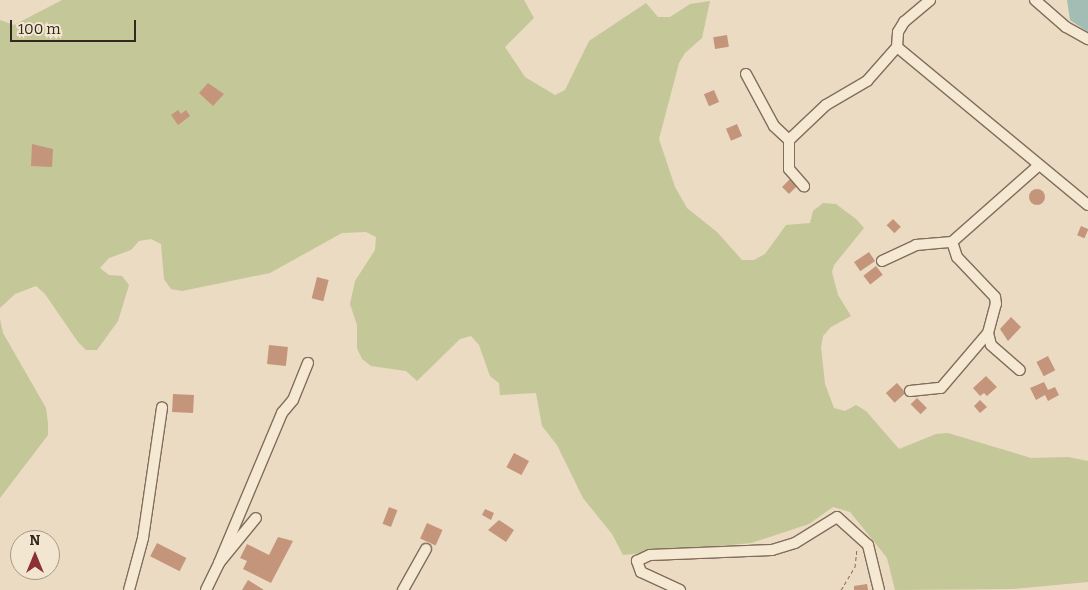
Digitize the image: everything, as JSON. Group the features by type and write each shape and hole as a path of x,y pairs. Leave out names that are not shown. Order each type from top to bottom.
{"street":[{"path":"804,186 789,169 789,140 826,105 867,81 897,46 898,32 904,22 930,0"},
{"path":"1035,0 1066,27 1088,39"},
{"path":"897,46 1088,205"},
{"path":"746,74 774,126 789,140"},
{"path":"882,261 916,245 952,242 1039,165"},
{"path":"910,392 942,388 988,332 996,304 994,297 957,257 952,242"},
{"path":"988,332 991,345 1020,370"},
{"path":"206,590 282,413 293,400 308,363"},
{"path":"129,590 143,538 162,407"},
{"path":"680,590 641,572 637,561 650,555 772,550 795,543 837,516 868,545 880,590"},
{"path":"219,563 256,518"},
{"path":"403,590 426,549"}],"path":[{"path":"841,590 855,567 859,554 856,544"}],"green space":[{"path":"62,0 524,0 534,18 505,47 525,77 555,95 565,90 589,41 646,3 658,17 670,17 690,4 710,1 702,38 685,53 679,63 659,139 675,187 687,208 717,232 742,260 754,260 765,254 786,225 810,223 813,211 823,203 836,204 856,219 864,228 834,265 832,272 838,295 851,316 831,327 823,336 821,347 825,384 834,408 845,411 856,405 866,411 899,449 936,434 948,433 1031,458 1068,457 1088,461 1088,582 1012,589 895,590 887,558 850,512 833,507 809,524 751,543 623,555 612,534 583,498 557,445 542,426 536,393 500,395 499,383 490,376 479,345 471,336 460,339 417,381 406,371 371,366 362,359 357,348 357,325 350,304 355,281 375,250 376,237 366,232 342,233 270,273 182,291 171,289 164,279 161,244 151,239 139,241 131,250 109,258 100,268 109,275 122,276 129,285 118,321 97,350 86,350 78,342 45,294 36,286 15,294 0,308 0,20 14,25"},
{"path":"0,319 3,333 46,408 48,435 0,498"}],"water":[{"path":"1067,0 1088,0 1088,32 1070,20"}],"building":[{"path":"727,35 729,47 715,49 713,37"},
{"path":"208,83 224,94 213,106 199,93"},
{"path":"714,90 719,102 709,106 704,94"},
{"path":"178,110 181,114 186,110 190,116 178,125 171,115"},
{"path":"737,124 742,136 731,141 726,129"},
{"path":"32,144 53,149 52,167 31,166"},
{"path":"794,175 801,182 789,194 782,187"},
{"path":"1037,189 1043,191 1045,197 1043,203 1037,205 1031,203 1029,197 1031,191"},
{"path":"893,219 901,227 894,233 887,225"},
{"path":"1081,226 1088,229 1084,238 1077,235"},
{"path":"869,252 875,261 860,271 854,262"},
{"path":"876,266 883,275 870,285 863,276"},
{"path":"317,277 329,280 323,301 312,298"},
{"path":"1011,317 1021,327 1008,341 1000,329"},
{"path":"269,345 288,347 286,366 267,364"},
{"path":"1048,356 1055,370 1044,376 1036,362"},
{"path":"986,376 997,387 987,396 984,393 980,396 973,388"},
{"path":"1044,382 1048,390 1055,387 1059,395 1048,401 1045,395 1036,400 1030,388"},
{"path":"897,383 906,393 895,403 886,393"},
{"path":"173,394 194,395 193,413 172,412"},
{"path":"917,398 927,408 921,414 911,404"},
{"path":"980,400 987,407 980,413 974,406"},
{"path":"514,453 529,461 521,475 506,467"},
{"path":"389,507 397,510 391,527 383,524"},
{"path":"485,509 494,513 491,520 482,515"},
{"path":"499,520 514,530 506,542 488,530"},
{"path":"427,523 443,530 436,545 420,539"},
{"path":"278,537 293,541 271,583 243,569 247,561 240,558 247,544 269,555"},
{"path":"157,543 186,558 180,571 150,556"},
{"path":"248,580 264,590 242,590"},
{"path":"867,584 868,590 854,590 854,586"}]}
